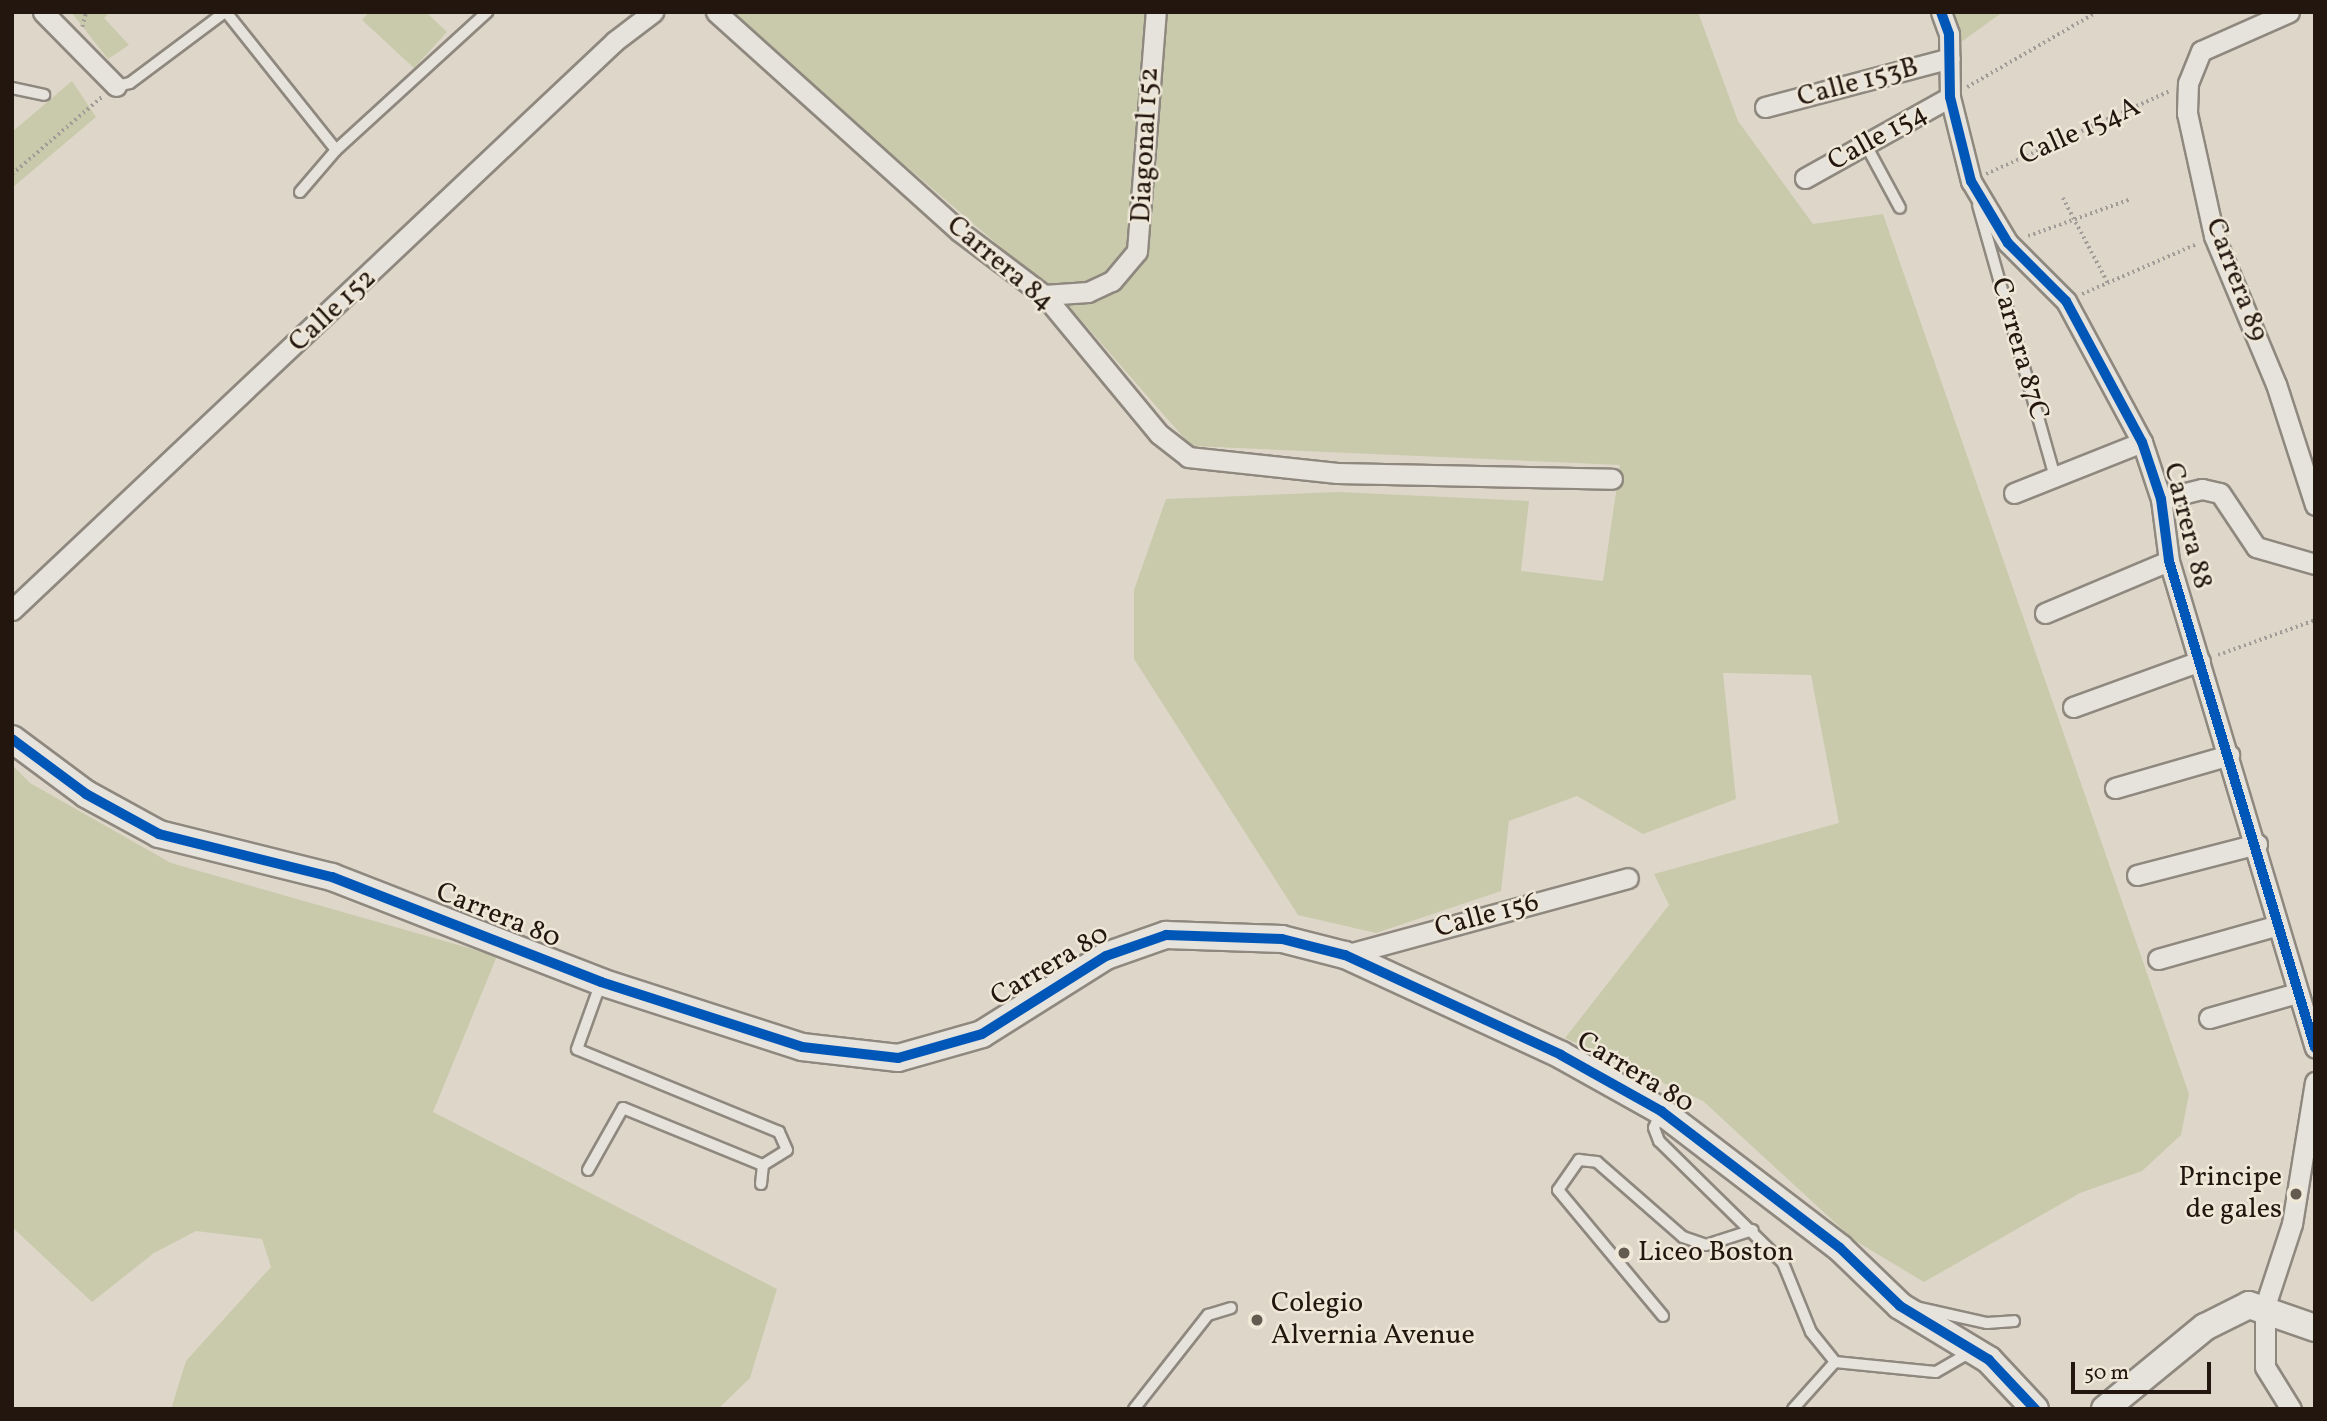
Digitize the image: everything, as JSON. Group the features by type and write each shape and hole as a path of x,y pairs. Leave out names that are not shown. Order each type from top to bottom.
{"street":[{"path":"43,12 116,86"},
{"name":"Calle 152","path":"12,610 615,41 653,12"},
{"name":"Carrera 84","path":"716,12 959,231 1044,295 1172,448 1188,457 1337,473 1612,479"},
{"name":"Diagonal 152","path":"1044,295 1088,292 1112,282 1138,251 1156,12"},
{"name":"Carrera 88","path":"1941,12 1950,58 1950,97 1971,181 2008,243 2066,301 2143,442 2161,499 2169,561 2257,844 2275,926 2315,1048"},
{"name":"Carrera 89","path":"2289,12 2201,51 2188,83 2187,113 2214,236 2276,384 2315,505"},
{"name":"Calle 153B","path":"1765,107 1950,58"},
{"name":"Calle 154","path":"1805,178 1867,147 1950,97"},
{"path":"2014,493 2143,442"},
{"path":"2161,499 2202,489 2220,493 2256,547 2315,564"},
{"path":"2045,613 2169,561"},
{"path":"2073,707 2200,661"},
{"name":"Carrera 80","path":"12,739 86,794 159,834 332,877 601,982 802,1046 898,1058 982,1034 1140,940 1282,939 1345,955 1561,1055 1661,1111 1840,1248 1900,1306 1973,1349 2035,1409"},
{"path":"2115,788 2228,754"},
{"path":"2137,875 2257,844"},
{"name":"Calle 156","path":"1345,955 1628,878"},
{"path":"2158,959 2275,926"},
{"path":"2209,1018 2297,993"},
{"path":"2291,1409 2265,1367 2265,1306 2292,1224 2315,1082"},
{"path":"2105,1409 2204,1327 2249,1305 2265,1306 2315,1328"}],"lane":[{"path":"116,86 130,83 225,12 336,150"},
{"path":"300,192 336,150 487,12"},
{"path":"12,88 44,95"},
{"path":"1867,147 1900,208"},
{"name":"Carrera 87C","path":"1971,181 2055,477"},
{"path":"601,982 578,1049 779,1132 787,1150 763,1165"},
{"path":"588,1170 623,1108 763,1165"},
{"path":"1661,1111 1654,1128 1659,1141 1753,1230 1783,1263 1811,1332 1835,1362 1936,1372 1973,1349"},
{"path":"1662,1316 1558,1190 1579,1160 1597,1162 1683,1237 1706,1245 1753,1230"},
{"path":"761,1184 763,1165"},
{"path":"1900,1306 1942,1309 1987,1323 2014,1321"},
{"path":"1134,1409 1208,1315 1231,1308"},
{"path":"1793,1409 1835,1362"}],"path":[{"path":"12,174 116,86"},
{"path":"2063,198 2108,283"},
{"path":"2008,243 2131,199"},
{"path":"2066,301 2214,236"},
{"path":"2200,661 2315,620"}],"green space":[{"path":"71,12 110,12 104,18 129,45 108,59"},
{"path":"369,12 426,12 447,32 414,68 362,20"},
{"path":"726,12 1698,12 1738,121 1813,224 1883,214 2189,1094 2181,1135 2142,1171 2080,1193 1924,1282 1854,1240 1703,1101 1565,1038 1669,905 1654,874 1839,823 1811,675 1723,673 1736,799 1643,834 1577,796 1509,821 1501,891 1376,933 1298,915 1134,659 1134,590 1166,499 1338,492 1529,501 1521,571 1603,581 1620,465 1191,446 1066,303"},
{"path":"1953,12 2003,12 1957,45"},
{"path":"72,81 96,117 12,188 12,132"},
{"path":"12,765 30,783 171,863 497,956 433,1112 777,1289 750,1378 718,1409 171,1409 186,1361 271,1267 262,1239 196,1231 154,1253 92,1302 12,1227"}],"cycle path":[{"path":"1941,12 1949,34 1950,97 1971,181 2008,243 2066,301 2142,442 2161,499 2169,561 2315,1048"},
{"path":"12,739 86,794 159,834 332,877 601,982 802,1047 898,1058 982,1034 1106,956 1166,935 1282,939 1345,955 1561,1055 1661,1111 1840,1248 1900,1306 1989,1360 2035,1409"}],"place":[{"name":"Principe de gales","path":"2296,1194"},
{"name":"Liceo Boston","path":"1624,1253"},
{"name":"Colegio Alvernia Avenue","path":"1257,1320"}]}
